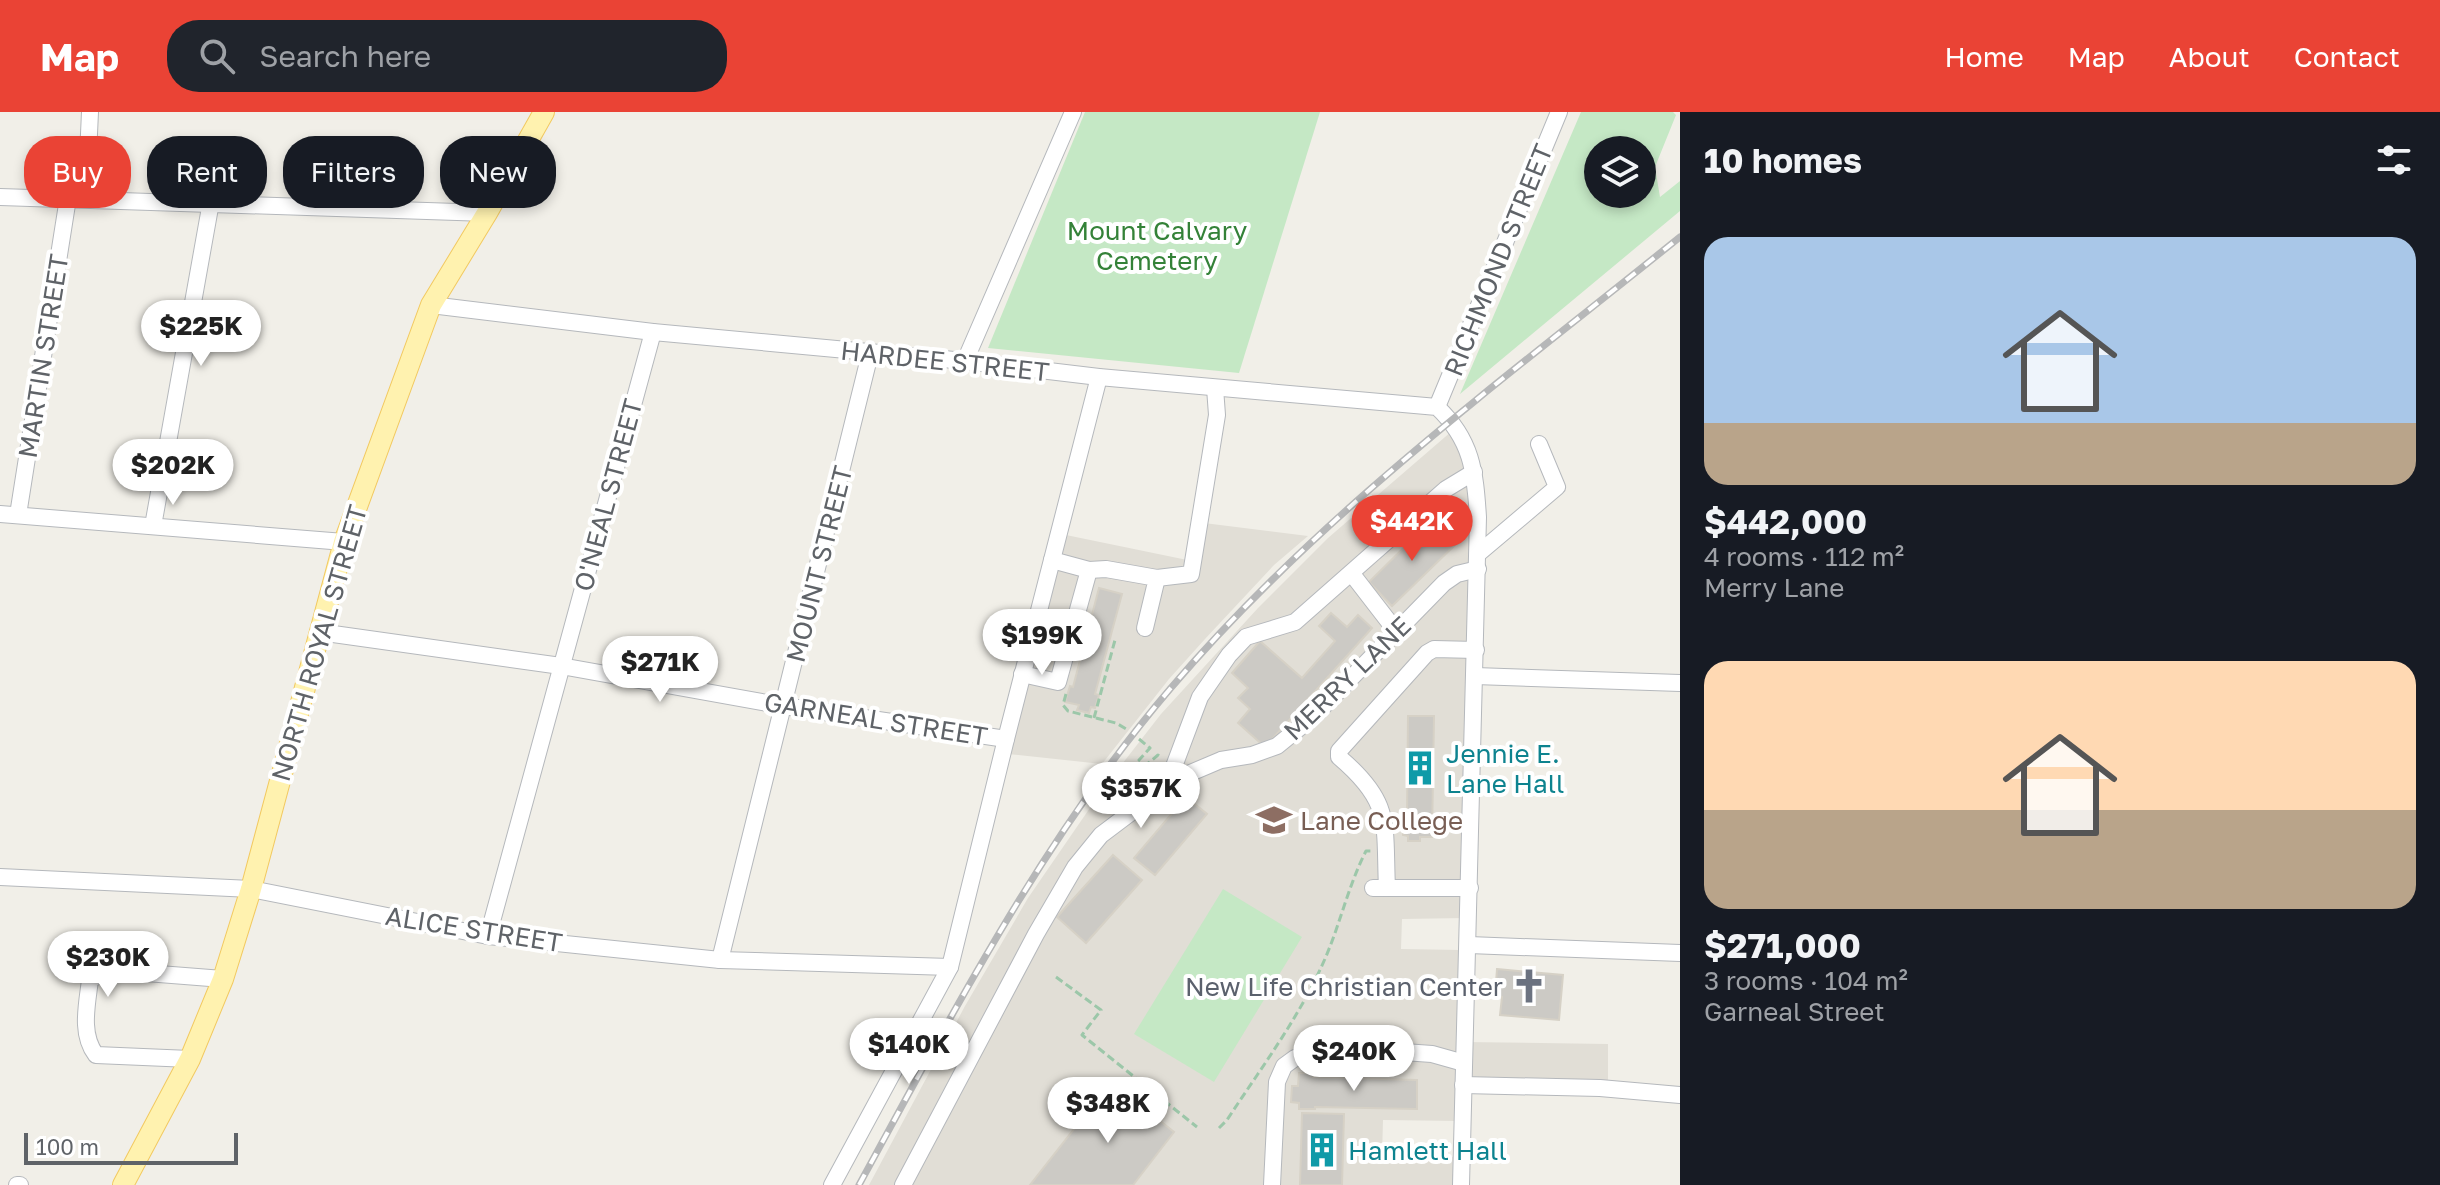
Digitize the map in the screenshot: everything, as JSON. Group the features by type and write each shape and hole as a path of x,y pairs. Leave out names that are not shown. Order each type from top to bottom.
{"main road":[{"name":"NORTH ROYAL STREET","path":"123,1185 190,1059 223,979 251,889 344,542 431,305 544,112"}],"street":[{"path":"89,136 90,112"},
{"path":"965,361 1073,112"},
{"name":"RICHMOND STREET","path":"1437,407 1559,112"},
{"path":"0,197 24,197"},
{"path":"267,204 487,213"},
{"name":"MARTIN STREET","path":"18,515 66,208"},
{"path":"153,526 210,208"},
{"name":"HARDEE STREET","path":"431,305 653,332 1437,407"},
{"name":"O'NEAL STREET","path":"488,936 653,332"},
{"name":"MOUNT STREET","path":"720,960 870,354"},
{"path":"832,1185 950,967 1099,377"},
{"path":"1052,560 1089,570 1106,569 1157,578 1191,574 1217,415 1215,388"},
{"path":"1437,407 1454,424 1470,454 1474,472 1478,561 1461,1185"},
{"name":"MERRY LANE","path":"903,1185 988,1022 1075,867 1101,835 1167,785 1221,760 1252,755 1277,746 1315,715 1396,631 1457,574 1478,561 1557,487 1539,444"},
{"path":"1167,785 1200,697 1229,655 1246,637 1295,622 1446,489 1474,472"},
{"path":"0,514 344,542"},
{"path":"1022,674 1058,682 1089,570"},
{"path":"1352,574 1396,631"},
{"path":"1145,628 1157,578"},
{"name":"GARNEAL STREET","path":"319,632 561,666 784,706 1006,739"},
{"path":"1470,888 1380,888 1385,823 1379,800 1361,776 1339,757 1339,751 1427,653 1446,648 1476,650"},
{"path":"1475,676 1680,683"},
{"name":"ALICE STREET","path":"0,877 251,889 488,936 720,960 950,967"},
{"path":"1469,945 1680,953"},
{"path":"190,1059 96,1055 88,1044 86,1013 90,980 108,970 223,979"},
{"path":"1272,1185 1277,1082 1284,1066 1295,1058 1404,1052 1432,1054 1464,1063"},
{"path":"1463,1085 1600,1088 1680,1095"}],"path":[{"path":"1094,718 1115,640"},
{"path":"1066,693 1064,709 1116,723 1128,730"},
{"path":"1139,739 1150,748 1139,760 1146,765 1159,755"},
{"path":"1219,1128 1306,1000 1366,851 1380,851"},
{"path":"1056,977 1101,1010 1082,1035 1197,1127"}],"shaded area":[{"name":"Lane College","path":"1452,431 1460,441 1474,496 1465,918 1402,919 1401,949 1461,950 1463,1042 1608,1044 1608,1084 1460,1082 1459,1121 1383,1120 1382,1156 1459,1157 1458,1185 869,1185 965,1006 1028,898 1105,786 1161,714 1258,608 1328,538"},
{"path":"1204,523 1308,536 1274,565 1205,639 1102,764 1008,754 1066,535 1197,562"}],"green space":[{"name":"Mount Calvary Cemetery","path":"1085,112 1320,112 1239,373 988,348"},
{"path":"1581,112 1673,112 1676,115 1656,165 1656,136 1584,136 1584,208 1656,208 1656,173 1660,197 1680,181 1680,211 1460,394"},
{"path":"1223,889 1302,937 1214,1082 1134,1034"}],"building":[{"path":"1432,520 1456,544 1392,606 1369,582"},
{"path":"1099,588 1122,594 1095,694 1099,695 1095,708 1091,707 1089,713 1077,710 1079,705 1065,702 1070,686 1073,687"},
{"path":"1331,613 1347,627 1358,615 1372,628 1265,747 1238,723 1250,709 1238,698 1248,688 1232,673 1260,641 1302,678 1335,641 1319,626"},
{"name":"Jennie E. Lane Hall","path":"1408,716 1434,716 1432,837 1420,837 1420,841 1408,841 1408,836 1403,835 1403,820 1407,820"},
{"path":"1186,797 1207,814 1155,875 1134,858"},
{"path":"1113,855 1142,880 1086,943 1057,917"},
{"name":"New Life Christian Center","path":"1497,969 1563,975 1559,1020 1500,1015 1502,997 1495,996"},
{"path":"1299,1073 1313,1073 1313,1077 1417,1080 1417,1109 1299,1109 1299,1103 1291,1102 1292,1086 1298,1086"},
{"path":"1111,1082 1174,1132 1133,1185 1030,1185"},
{"name":"Hamlett Hall","path":"1302,1113 1344,1114 1342,1185 1300,1185"}],"railway":[{"path":"859,1185 965,992 1040,867 1124,746 1170,689 1227,625 1350,507 1414,451 1680,237"}],"place":[{"name":"Jennie E. Lane Hall","path":"1420,768"},
{"name":"Lane College","path":"1274,820"},
{"name":"New Life Christian Center","path":"1529,986"},
{"name":"Hamlett Hall","path":"1322,1150"}]}
